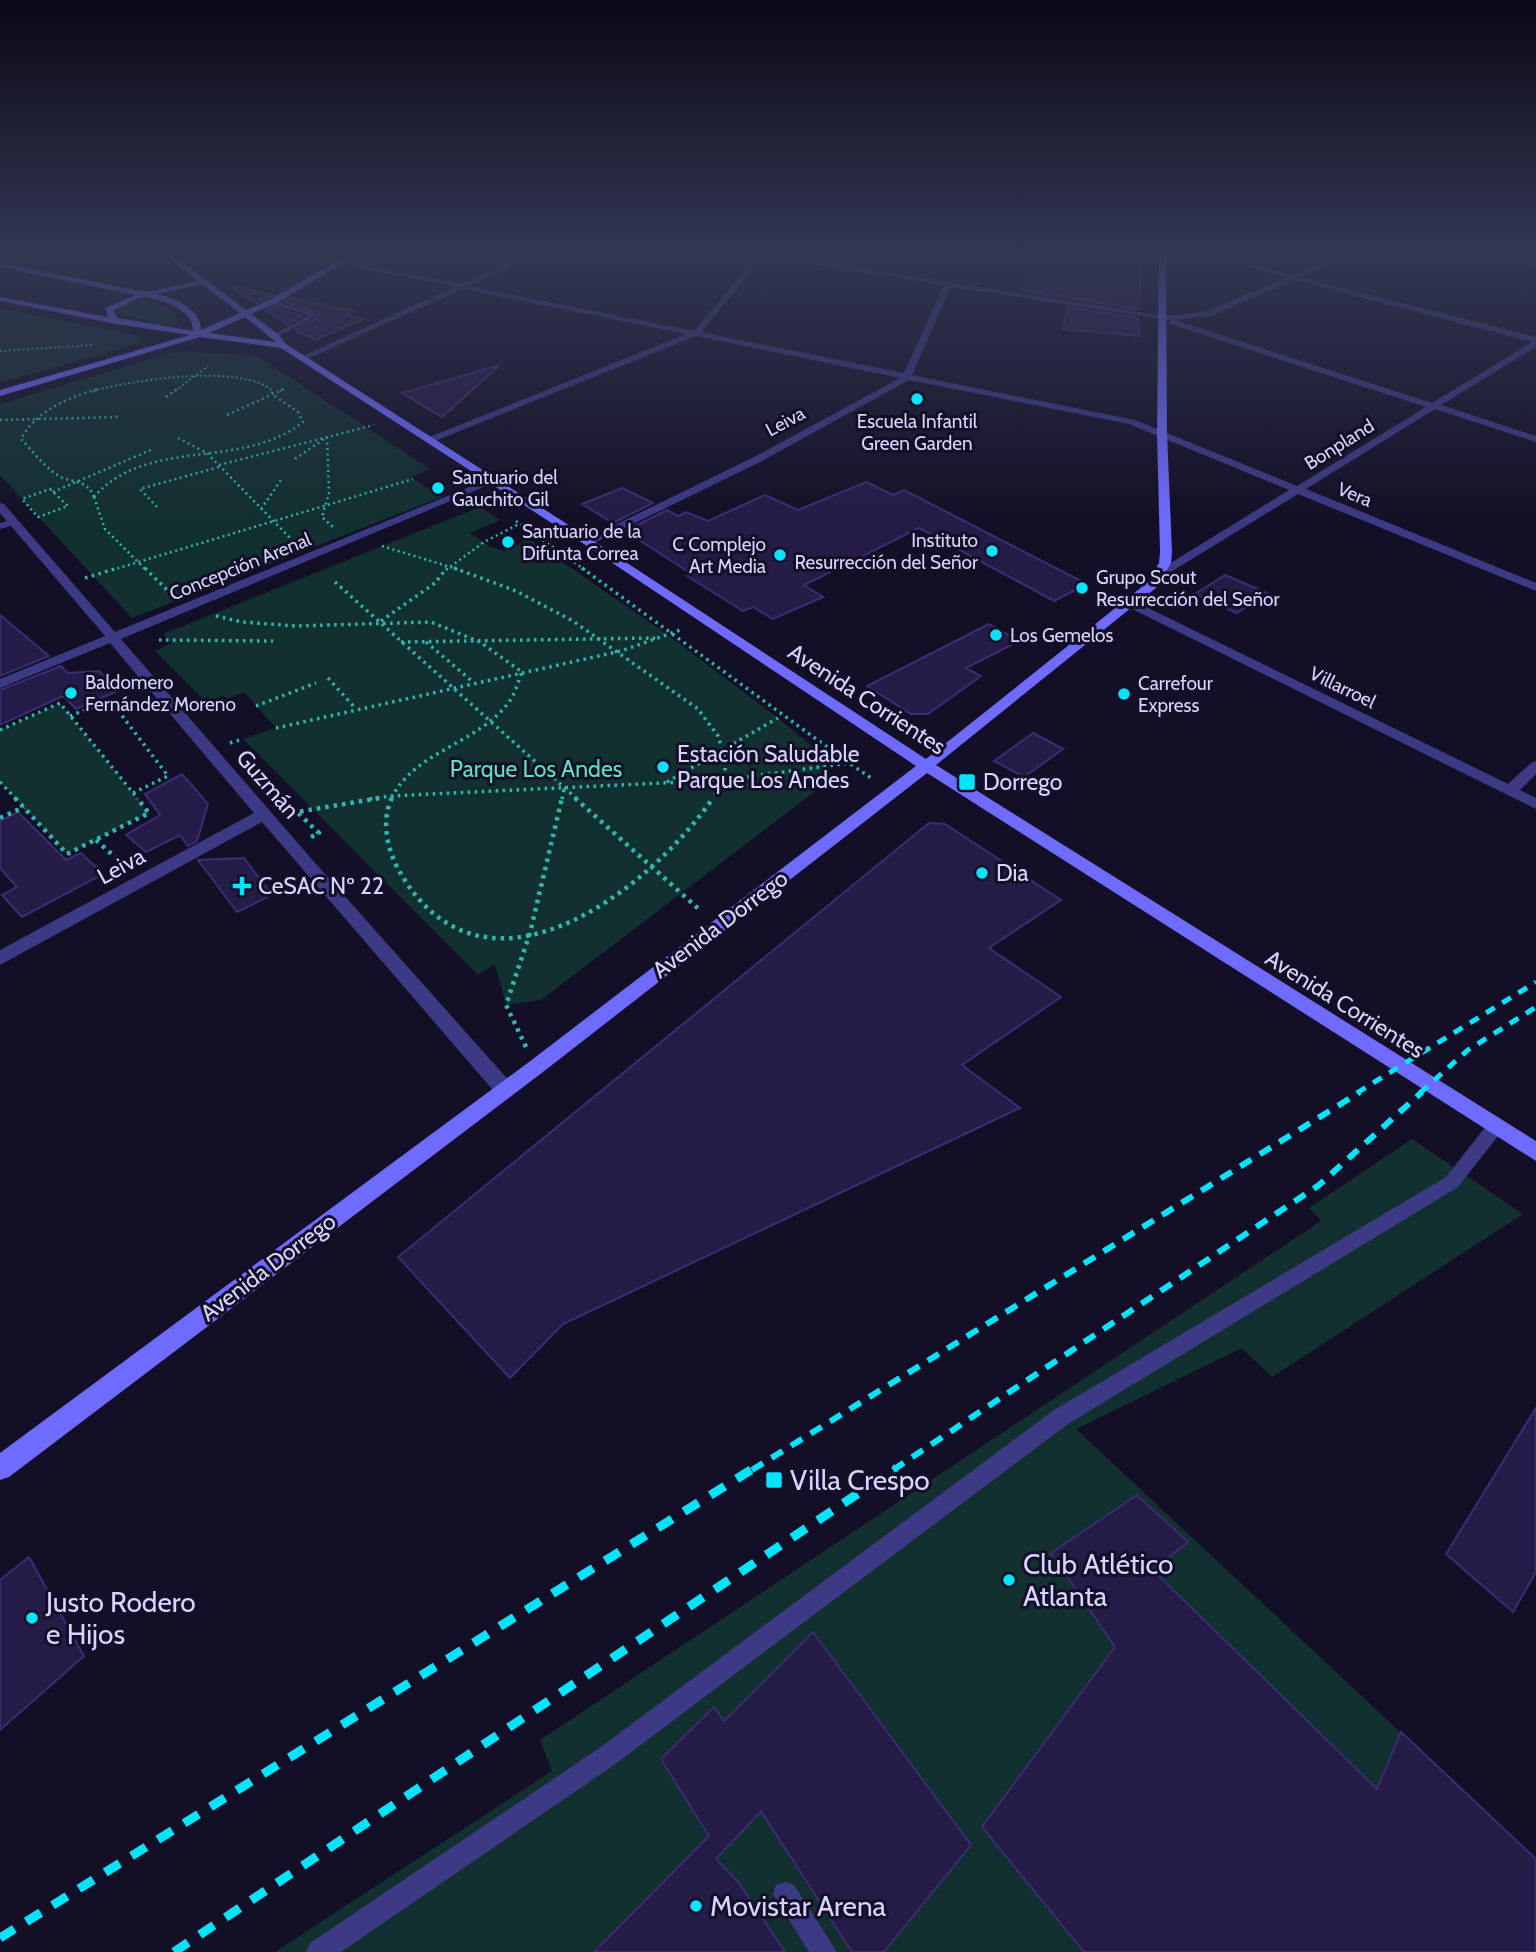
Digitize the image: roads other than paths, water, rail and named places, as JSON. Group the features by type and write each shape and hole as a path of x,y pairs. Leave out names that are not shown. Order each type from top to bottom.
{"main road":[{"path":"123,357 154,341"},
{"path":"0,393 179,341"},
{"name":"Avenida Corrientes","path":"248,341 283,346"},
{"name":"Avenida Corrientes","path":"279,341 925,765 1536,1152"},
{"path":"1160,574 1166,552 1162,433 1163,341"},
{"name":"Avenida Dorrego","path":"3,1467 536,1067 1132,604 1160,574"}],"street":[{"path":"302,358 340,341"},
{"path":"430,440 676,341"},
{"name":"Vera","path":"735,341 1132,422 1536,587"},
{"path":"907,377 923,341"},
{"path":"1234,341 1536,439"},
{"name":"Bonpland","path":"1160,574 1536,341"},
{"name":"Leiva","path":"588,542 758,459 874,398 907,377"},
{"name":"Concepción Arenal","path":"0,684 493,481"},
{"name":"Guzmán","path":"0,506 7,524 67,584 505,1090"},
{"name":"Villarroel","path":"1132,604 1536,804"},
{"path":"1510,791 1536,766"},
{"name":"Leiva","path":"0,958 264,814"}],"lane":[{"path":"319,1952 606,1757 1061,1417 1452,1182 1496,1126"},
{"path":"785,1894 824,1952"}],"railway":[{"path":"1357,1093 1536,982"},
{"path":"1420,1093 1468,1050 1536,1007"},
{"path":"752,1470 1360,1092"},
{"path":"893,1470 1319,1185 1422,1092"},
{"path":"0,1938 754,1468"},
{"path":"174,1952 896,1468"}],"place":[{"name":"Escuela Infantil Green Garden","path":"917,399"},
{"name":"Santuario del Gauchito Gil","path":"438,488"},
{"name":"Santuario de la Difunta Correa","path":"508,542"},
{"name":"Instituto Resurrección del Señor","path":"992,551"},
{"name":"C Complejo Art Media","path":"780,555"},
{"name":"Grupo Scout Resurrección del Señor","path":"1082,588"},
{"name":"Los Gemelos","path":"996,635"},
{"name":"Baldomero Fernández Moreno","path":"71,693"},
{"name":"Carrefour Express","path":"1124,694"},
{"name":"Estación Saludable Parque Los Andes","path":"663,767"},
{"name":"Dorrego","path":"967,782"},
{"name":"Dia","path":"982,873"},
{"name":"CeSAC Nº 22","path":"242,886"},
{"name":"Villa Crespo","path":"774,1480"},
{"name":"Club Atlético Atlanta","path":"1009,1580"},
{"name":"Justo Rodero e Hijos","path":"32,1618"},
{"name":"Movistar Arena","path":"696,1906"}],"park label":[{"name":"Parque Los Andes","path":"536,769"}]}
